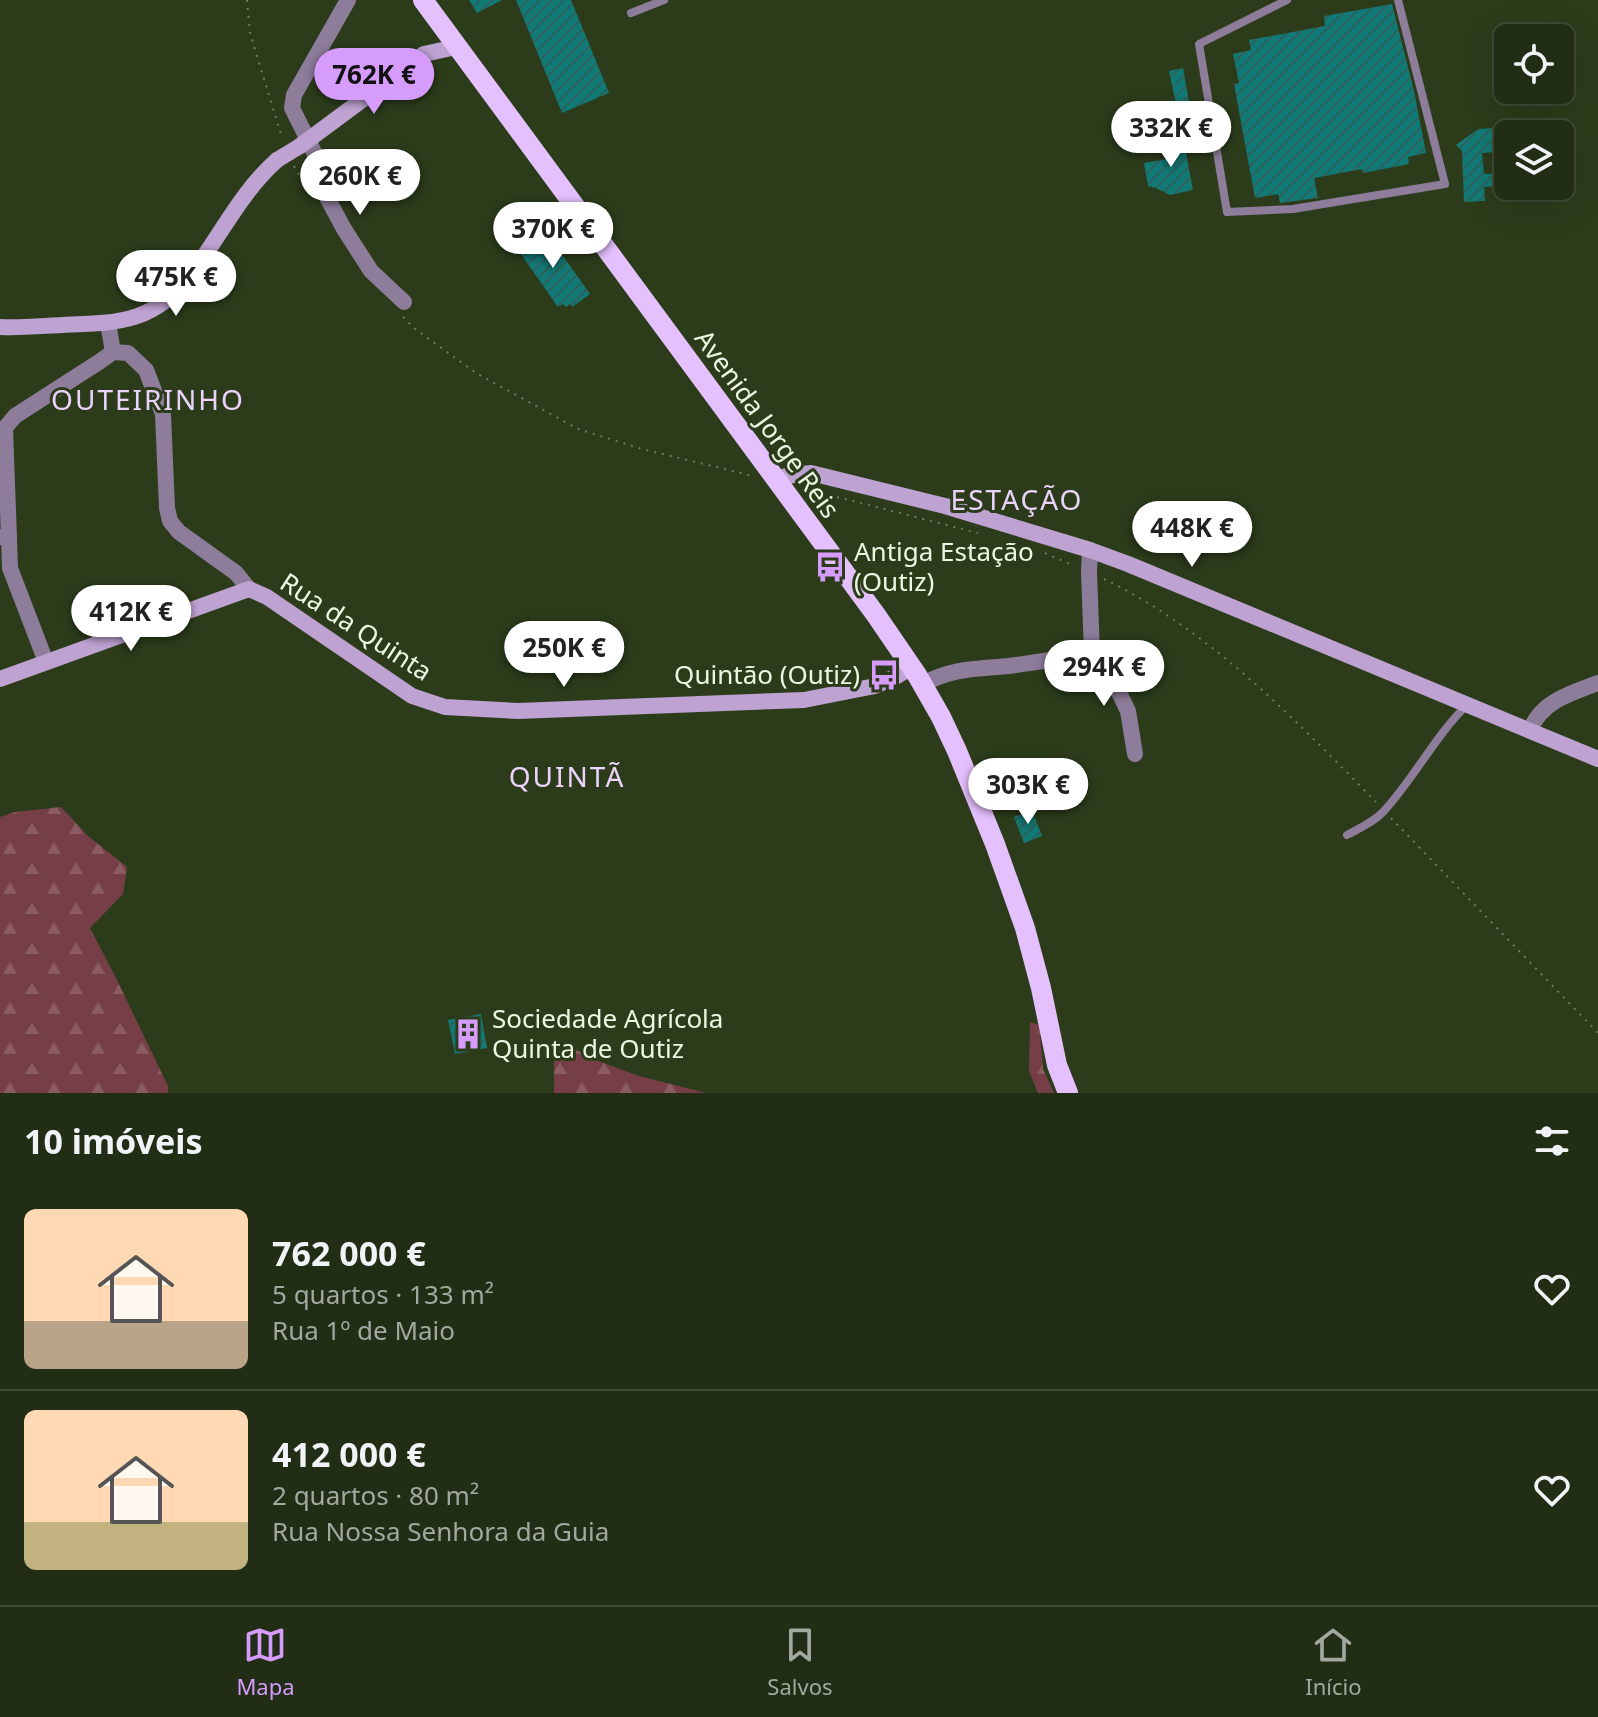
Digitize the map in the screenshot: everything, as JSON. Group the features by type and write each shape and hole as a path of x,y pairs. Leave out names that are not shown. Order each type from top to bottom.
{"main road":[{"name":"Avenida Jorge Reis","path":"423,0 917,675 957,751 1016,899 1033,957 1057,1065 1068,1093"},
{"path":"424,54 439,24"},
{"path":"0,327 108,323 134,318 156,309 178,292 193,273 249,189 424,54 456,47"},
{"path":"777,482 786,476 811,473 945,506 1090,550 1598,759"},
{"path":"0,679 249,589"},
{"name":"Rua da Quinta","path":"249,589 267,597 412,696 445,707 518,711 804,700 917,675"}],"street":[{"path":"348,0 294,95 294,152 323,190 371,271 400,306"},
{"path":"108,323 113,352"},
{"path":"46,662 10,568 4,538 5,428 15,416 113,352 128,353 146,370 163,414 170,521 179,532 236,573 249,589"},
{"path":"1090,550 1092,654 1111,676 1128,711 1135,754"},
{"path":"917,675 939,675 965,669 1092,654"},
{"path":"1530,730 1548,706 1598,683"}],"lane":[{"path":"631,13 664,0"},
{"path":"1287,0 1199,44 1227,212 1293,209 1445,184 1398,0"},
{"path":"1347,835 1384,811 1437,739 1468,704"}],"path":[{"path":"247,0 250,33 281,137"},
{"path":"294,152 311,197"},
{"path":"400,306 414,328 476,373 578,429 642,449 777,482"},
{"path":"806,489 982,534"},
{"path":"1038,550 1089,572 1176,621 1250,679 1295,719 1598,1033"}],"green space":[{"path":"61,807 88,836 127,867 123,894 90,928 168,1086 168,1093 0,1093 0,817 15,812"},
{"path":"1030,1022 1039,1025 1043,1069 1054,1093 1038,1093 1029,1071"},
{"path":"571,1047 639,1076 706,1093 554,1093 554,1053"}],"building":[{"path":"469,0 502,0 477,13"},
{"path":"516,0 571,0 609,93 562,113"},
{"path":"1392,4 1426,153 1408,157 1409,164 1314,178 1318,198 1280,203 1278,194 1255,198 1234,84 1239,83 1233,54 1251,50 1249,40 1325,26 1324,16"},
{"path":"1183,68 1190,107 1177,109 1169,71"},
{"path":"1494,128 1494,152 1482,153 1484,174 1494,174 1494,186 1484,187 1485,201 1464,202 1462,151 1456,145 1478,129"},
{"path":"1182,132 1193,190 1170,195 1148,186 1144,163 1172,158 1167,134"},
{"path":"543,228 590,294 572,307 563,304 558,307 516,247"},
{"path":"1032,810 1042,836 1024,843 1014,817"},
{"name":"Sociedade Agrícola Quinta de Outiz","path":"481,1014 487,1048 455,1054 448,1020"}],"place":[{"name":"Antiga Estação (Outiz)","path":"830,567"},
{"name":"Quintão (Outiz)","path":"884,675"},
{"name":"Sociedade Agrícola Quinta de Outiz","path":"468,1034"}],"district":[{"name":"OUTEIRINHO","path":"148,400"},
{"name":"ESTAÇÃO","path":"1017,500"},
{"name":"QUINTÃ","path":"567,777"}]}
